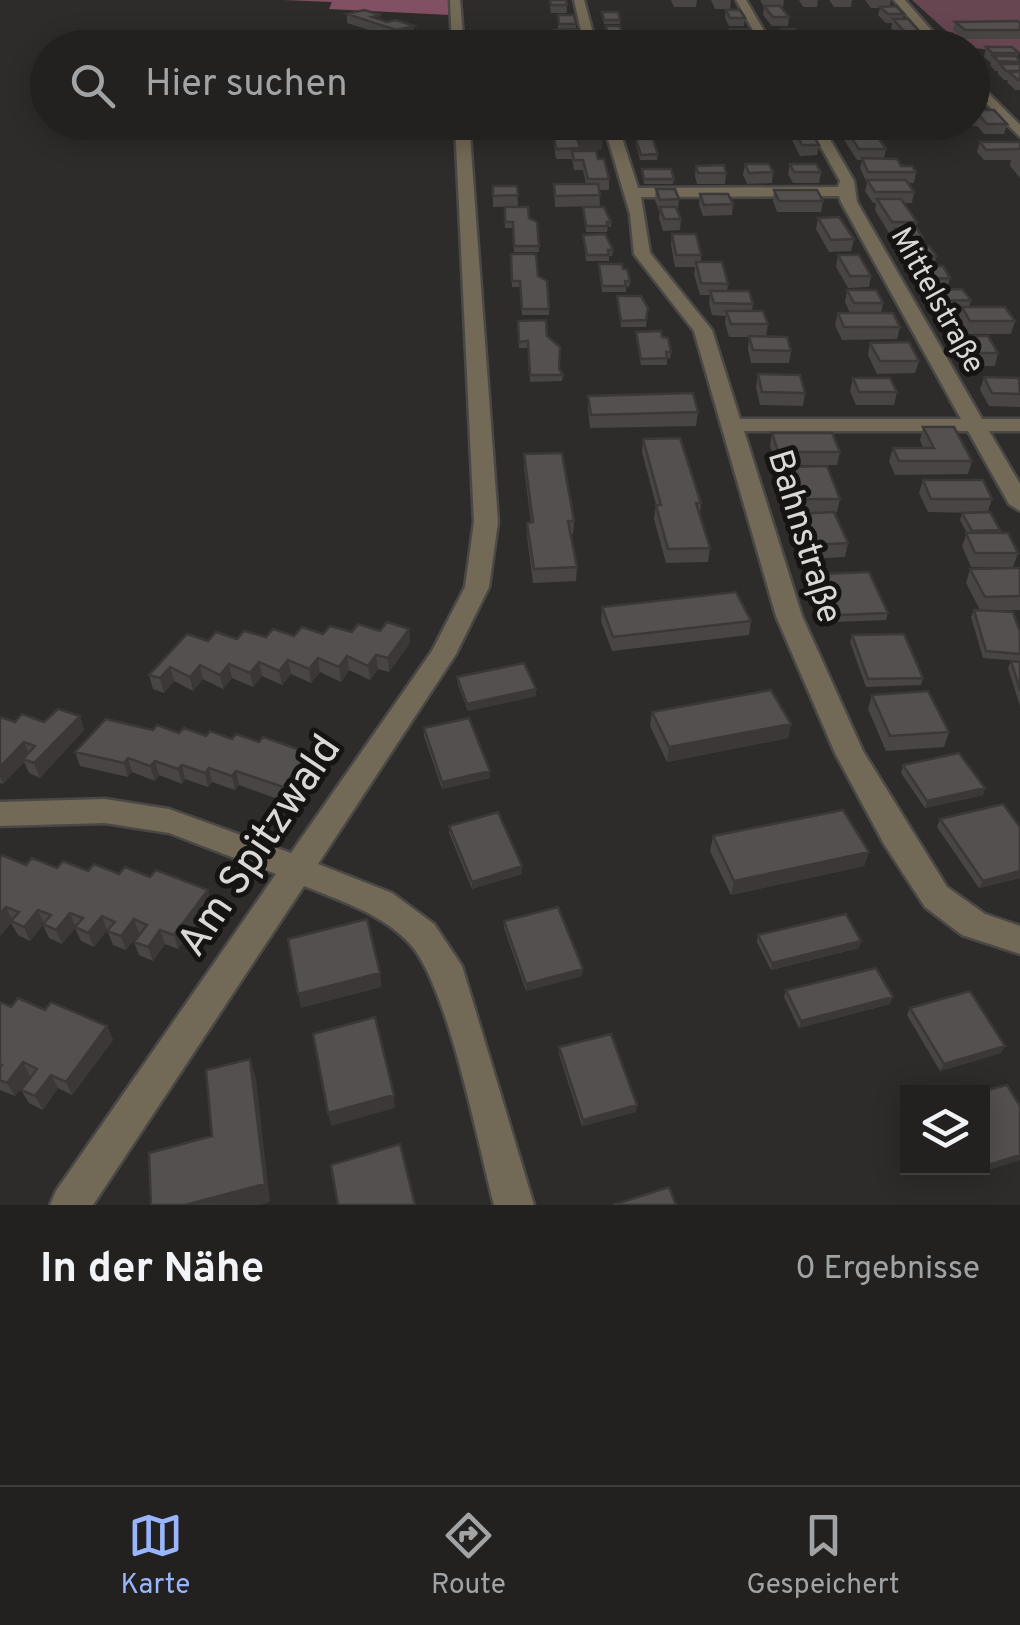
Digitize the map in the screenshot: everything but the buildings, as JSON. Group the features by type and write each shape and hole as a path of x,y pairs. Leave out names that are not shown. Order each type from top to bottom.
{"street":[{"path":"455,0 457,30"},
{"path":"579,0 586,30"},
{"path":"741,0 758,30"},
{"path":"900,0 926,30"},
{"path":"990,100 1020,132"},
{"name":"Am Spitzwald","path":"70,1205 443,654 477,587 486,522 463,140"},
{"name":"Bahnstraße","path":"616,140 633,193 642,254 703,330 789,616 849,753 928,889 953,912 1008,938"},
{"name":"Mittelstraße","path":"824,140 848,180 845,192 1020,504"},
{"path":"633,193 845,192"},
{"path":"732,425 1020,424"},
{"path":"0,814 72,809 137,814 184,825 298,868 396,912 422,934 442,961 455,994 514,1205"}],"shaded area":[{"path":"283,0 449,0 450,15 329,9 332,2"},
{"path":"912,0 1020,0 1020,53 990,50 990,30 945,30"}]}
